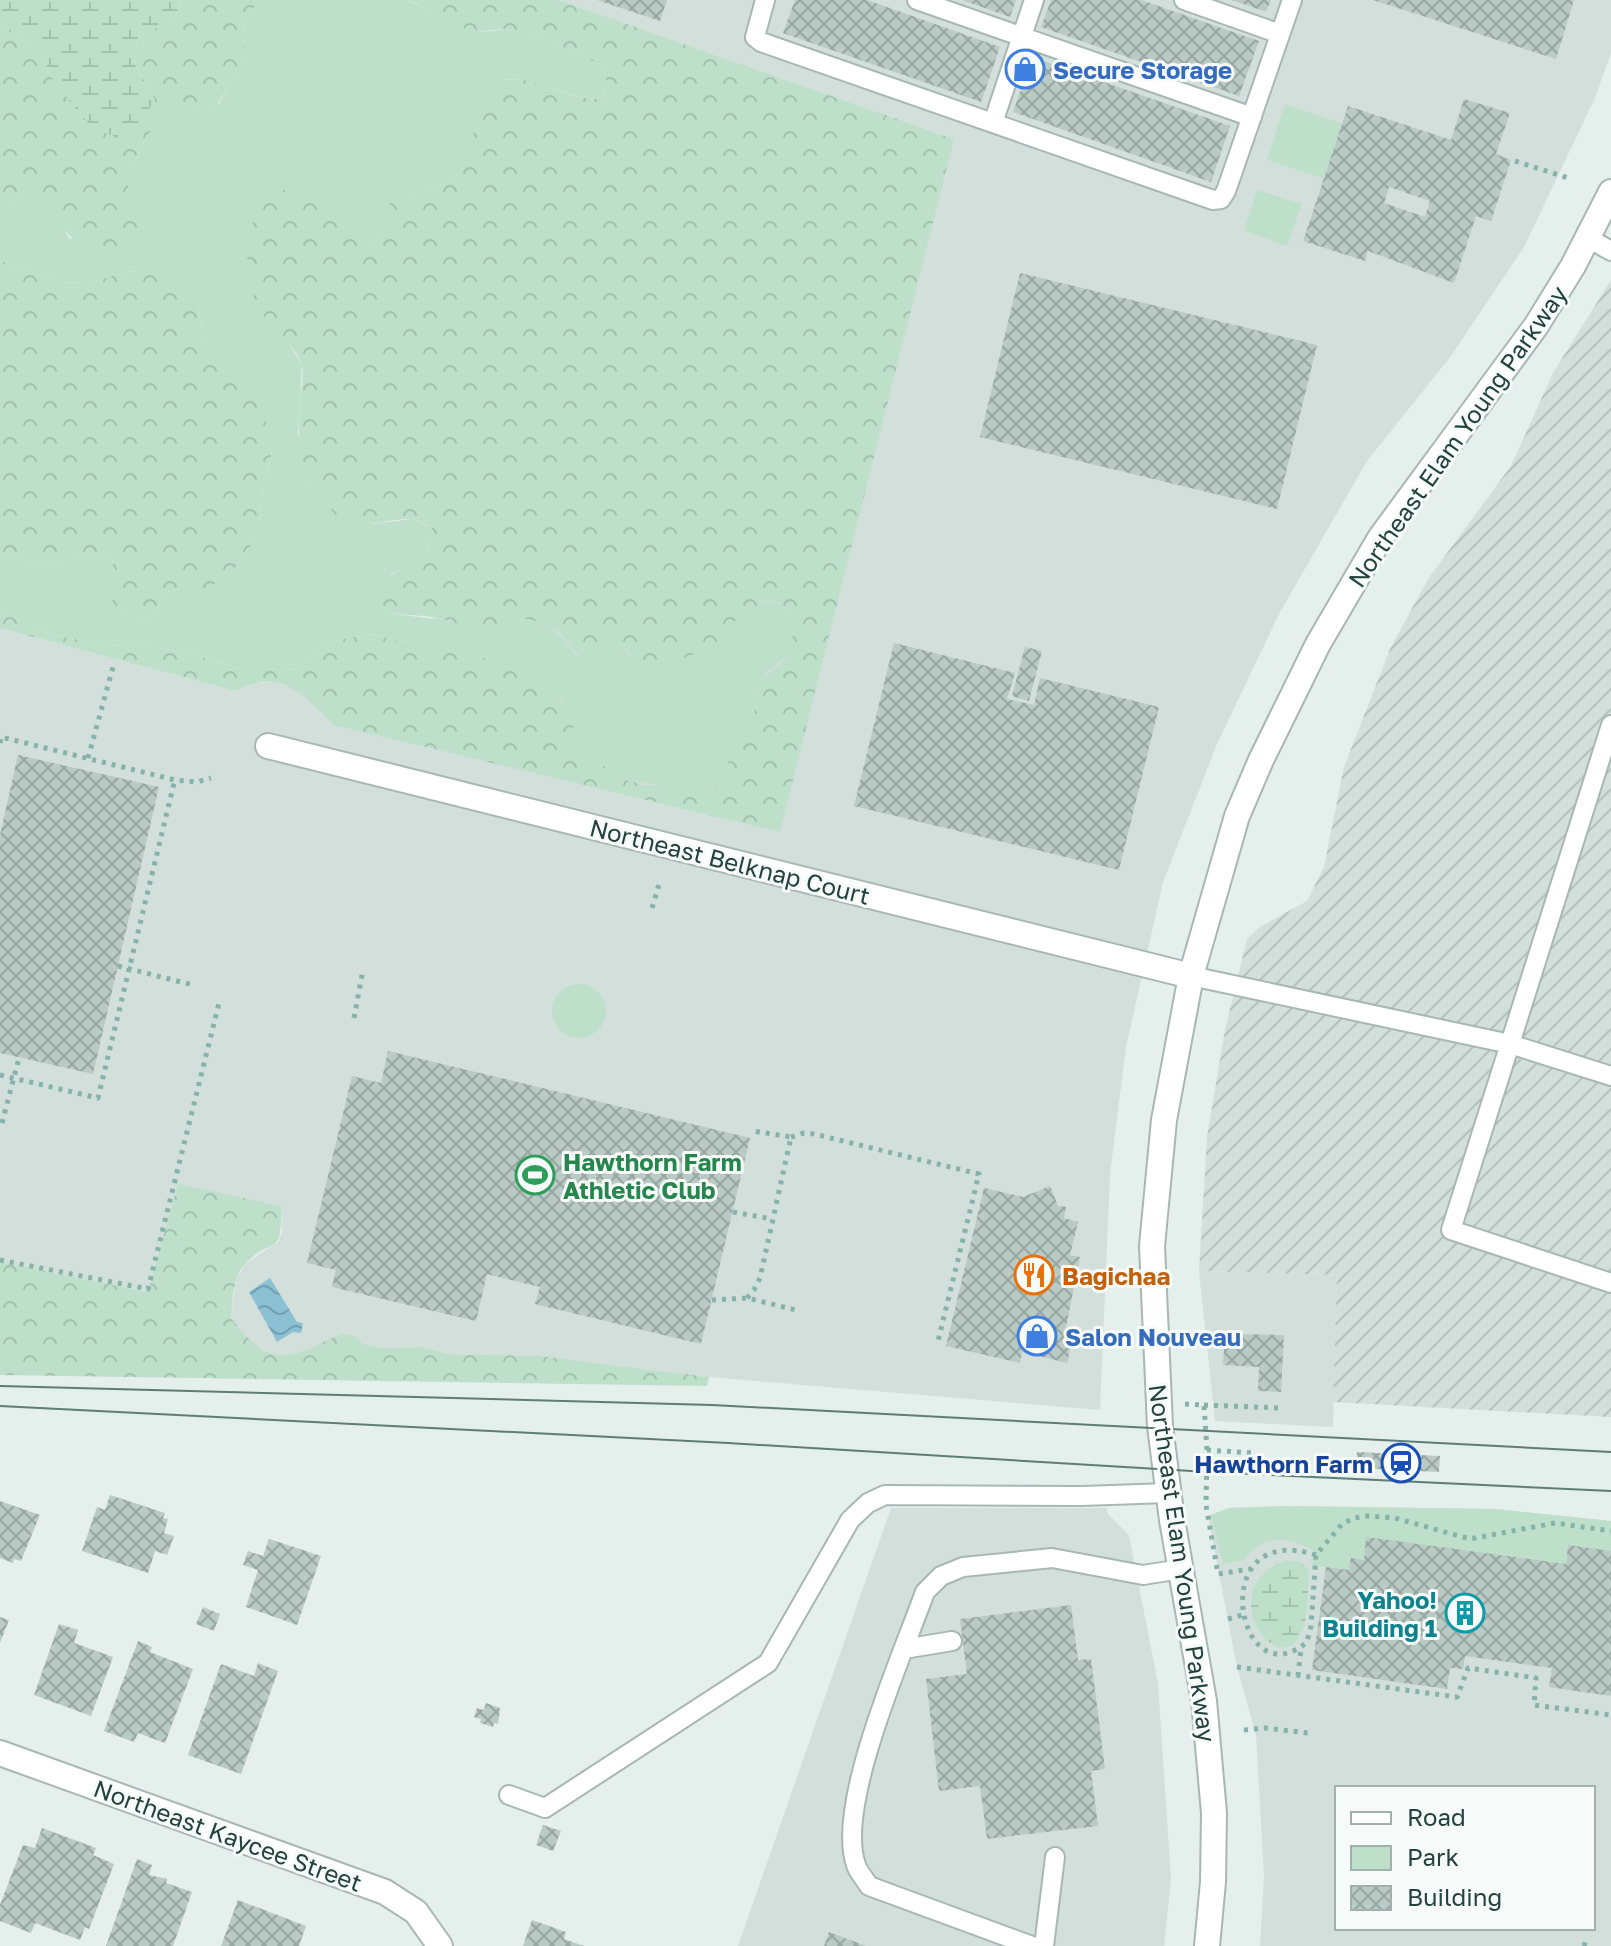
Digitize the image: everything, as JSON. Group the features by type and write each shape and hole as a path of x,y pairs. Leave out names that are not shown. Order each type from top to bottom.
{"street":[{"name":"Northeast Elam Young Parkway","path":"1207,1946 1213,1882 1214,1813 1204,1701 1168,1493 1160,1426 1152,1246 1164,1120 1191,976 1237,816 1318,644 1380,538 1528,338 1588,238 1611,192"},
{"name":"Northeast Belknap Court","path":"268,746 1191,976"},
{"name":"Northeast Kaycee Street","path":"0,1753 385,1892 416,1912 440,1944"}],"lane":[{"path":"765,0 755,37 761,42 1213,200 1221,199 1226,191 1292,0"},
{"path":"917,0 1252,117"},
{"path":"993,123 1034,0"},
{"path":"1184,0 1280,34"},
{"path":"1588,238 1611,251"},
{"path":"1611,725 1451,1230 1611,1283"},
{"path":"1191,976 1510,1044 1611,1076"},
{"path":"509,1795 545,1808 768,1663 850,1520 868,1503 885,1495 1168,1493"},
{"path":"1032,1946 869,1886 856,1866 853,1844 859,1777 925,1592 941,1576 963,1567 1052,1558 1143,1575 1181,1569"},
{"path":"904,1649 952,1641"},
{"path":"1044,1946 1055,1857"}],"path":[{"path":"1515,161 1568,178"},
{"path":"88,758 113,667"},
{"path":"0,743 1,737 175,779 197,782 211,778"},
{"path":"0,1075 98,1098 175,779"},
{"path":"652,908 660,881"},
{"path":"118,966 193,985"},
{"path":"354,1018 363,970"},
{"path":"0,1260 148,1289 220,999"},
{"path":"2,1123 19,1058"},
{"path":"753,1131 791,1137 814,1134 979,1174 938,1341"},
{"path":"747,1298 760,1278 791,1137"},
{"path":"733,1212 772,1219"},
{"path":"712,1300 747,1298 796,1310"},
{"path":"1185,1404 1280,1408"},
{"path":"1204,1405 1206,1505 1218,1574 1251,1569 1272,1553 1287,1549 1316,1555"},
{"path":"1207,1450 1254,1453"},
{"path":"1251,1569 1241,1601 1246,1629 1264,1651 1279,1655 1293,1652 1307,1642 1316,1555 1342,1524 1367,1516 1395,1518 1470,1539 1555,1523 1611,1531"},
{"path":"1228,1619 1242,1615"},
{"path":"1298,1676 1301,1647"},
{"path":"1237,1667 1457,1697 1468,1668 1536,1678 1534,1705 1611,1715"},
{"path":"1244,1730 1265,1728 1308,1733"}],"shaded area":[{"path":"559,0 1611,0 1611,53 1594,100 1524,247 1451,356 1367,461 1280,612 1217,744 1163,882 1126,1047 1110,1174 1100,1410 709,1377 540,1356 449,1354 423,1347 384,1348 363,1344 341,1333 315,1349 294,1356 275,1355 250,1342 231,1318 236,1280 245,1264 278,1242 282,1232 281,1206 178,1185 149,1292 0,1262 0,628 235,691 251,683 275,682 307,697 326,717 954,139"},
{"path":"1611,280 1611,1417 1333,1402 1337,1275 1199,1271 1207,1137 1225,1030 1247,939 1260,927 1307,901 1324,867 1344,767 1390,649 1428,579 1511,466 1553,373"},
{"path":"1199,1271 1337,1275 1333,1427 1215,1421"},
{"path":"1287,1506 1496,1509 1611,1521 1611,1946 1260,1946 1264,1877 1256,1735 1237,1667 1208,1516 1229,1508"},
{"path":"891,1508 1107,1508 1108,1514 1129,1535 1158,1684 1171,1879 1164,1946 738,1946"}],"green space":[{"path":"0,0 182,0 175,17 138,38 134,63 155,100 128,140 94,130 56,85 37,48 0,26"},
{"path":"182,0 256,0 256,5 244,25 245,54 242,65 218,104 176,107 158,120 143,143 128,191 129,203 138,222 139,239 125,254 111,260 83,249 36,196 23,196 0,211 0,26 37,48 56,85 155,100 134,63 138,38 175,17"},
{"path":"256,0 404,0 468,29 522,33 546,40 602,65 606,80 604,97 578,96 525,80 502,81 491,87 479,109 470,151 460,173 437,187 392,199 385,235 371,242 347,232 299,195 280,189 269,322 287,340 302,365 298,434 310,481 319,491 372,524 412,519 432,528 426,542 428,550 418,561 391,574 387,613 499,627 512,621 534,620 553,629 577,656 613,639 623,645 630,657 719,642 742,613 763,602 781,604 788,610 794,629 790,649 762,679 752,718 737,741 716,787 701,794 690,794 664,786 636,783 618,777 586,758 561,698 505,658 492,661 439,645 425,649 373,634 319,646 308,660 295,669 241,668 191,653 63,637 38,629 0,610 0,553 47,567 87,553 112,557 114,574 109,590 114,605 135,618 148,620 168,592 180,588 207,588 233,571 253,542 260,524 263,487 272,452 234,365 211,353 204,338 197,304 141,271 87,283 60,282 0,261 0,211 23,196 36,196 55,215 70,239 137,221 127,192 136,159 148,134 162,115 177,106 219,104 244,59 243,30"},
{"path":"404,0 559,0 954,139 780,832 334,725 301,694 279,683 251,684 235,691 0,628 0,610 38,629 63,637 191,653 241,668 281,671 295,669 308,660 319,646 373,634 425,649 439,645 453,647 492,661 505,658 539,676 566,710 586,758 598,762 622,779 698,795 712,791 722,778 735,745 754,714 760,681 785,659 792,643 794,624 789,610 779,602 767,600 740,615 719,642 652,669 639,667 623,645 613,639 588,663 559,632 526,619 496,629 481,630 438,618 387,613 379,602 379,585 428,550 426,542 432,528 412,519 359,524 341,519 322,498 307,473 299,433 301,363 293,348 260,310 253,295 247,262 256,213 274,185 294,191 347,232 371,242 385,235 391,199 437,187 460,173 470,151 483,97 491,87 514,79 578,97 604,97 606,80 602,65 534,36 503,30 466,29"},
{"path":"1285,104 1347,125 1329,180 1267,160"},
{"path":"1257,190 1302,204 1287,246 1244,231"},
{"path":"0,261 60,282 87,283 141,271 154,274 189,293 197,304 204,338 211,352 234,365 244,375 271,433 272,452 263,487 260,525 253,542 233,571 207,588 180,588 168,592 148,620 135,618 114,605 108,590 114,574 112,557 87,553 47,567 0,553"},
{"path":"579,984 598,992 606,1011 598,1030 579,1038 560,1030 552,1011 560,992"},
{"path":"178,1184 281,1206 278,1240 255,1255 241,1270 234,1290 231,1318 257,1346 269,1353 294,1354 341,1333 356,1337 363,1344 384,1348 423,1347 449,1354 540,1356 709,1377 707,1386 0,1375 0,1262 148,1292"},
{"path":"1229,1508 1496,1509 1611,1521 1611,1551 1569,1545 1566,1564 1366,1538 1364,1560 1351,1558 1349,1570 1312,1565 1314,1551 1295,1542 1276,1540 1259,1545 1245,1560 1223,1564 1211,1515"},
{"path":"1287,1560 1303,1564 1309,1572 1307,1612 1301,1634 1290,1646 1278,1647 1266,1639 1256,1625 1251,1608 1253,1589 1265,1573"}],"water":[{"path":"270,1278 297,1322 303,1323 301,1333 293,1332 277,1342 249,1292"}],"building":[{"path":"597,0 667,0 660,21"},
{"path":"795,0 867,0 1000,47 981,102 783,33"},
{"path":"962,0 1016,0 1010,17"},
{"path":"1051,0 1141,0 1259,41 1239,96 1041,27"},
{"path":"1232,0 1271,0 1266,12"},
{"path":"1373,0 1574,0 1556,59"},
{"path":"1032,57 1230,126 1211,182 1013,112"},
{"path":"1464,99 1510,113 1496,154 1511,160 1491,221 1476,216 1454,283 1368,251 1365,261 1303,241 1348,106 1451,140","holes":["1389,187 1430,201 1425,217 1384,203"]},
{"path":"1020,273 1317,345 1277,509 980,437"},
{"path":"894,643 1015,673 1007,699 1034,705 1040,678 1159,707 1119,870 854,806"},
{"path":"1025,647 1042,651 1029,701 1012,696"},
{"path":"18,755 159,787 93,1074 0,1053 0,835"},
{"name":"Hawthorn Farm Athletic Club","path":"388,1051 750,1138 701,1344 535,1304 540,1287 487,1274 476,1321 332,1287 336,1270 307,1263 352,1076 381,1083"},
{"path":"1050,1186 1058,1206 1066,1207 1064,1218 1078,1222 1070,1255 1080,1257 1066,1327 1075,1329 1067,1363 1022,1352 1020,1363 946,1346 984,1188 1023,1197"},
{"path":"1225,1334 1284,1335 1281,1392 1258,1391 1259,1367 1223,1365"},
{"path":"1357,1452 1440,1456 1439,1472 1356,1468"},
{"path":"110,1495 165,1513 163,1518 168,1519 164,1533 174,1536 167,1555 155,1551 148,1573 82,1551 97,1507 105,1510"},
{"path":"0,1501 40,1515 21,1561 14,1559 13,1563 0,1558"},
{"name":"Yahoo! Building 1","path":"1366,1537 1566,1564 1568,1545 1611,1551 1611,1696 1549,1687 1552,1668 1465,1656 1463,1669 1450,1668 1447,1689 1312,1670 1326,1567 1349,1570 1351,1558 1364,1560"},
{"path":"269,1539 321,1556 297,1625 246,1607 258,1570 243,1565 248,1551 263,1556"},
{"path":"1071,1605 1078,1660 1091,1659 1105,1769 1091,1771 1098,1826 987,1839 980,1786 939,1791 926,1679 967,1674 960,1619"},
{"path":"203,1607 220,1614 214,1631 196,1624"},
{"path":"0,1617 9,1620 0,1643"},
{"path":"59,1624 78,1630 74,1643 113,1657 91,1716 34,1695"},
{"path":"138,1641 152,1647 150,1652 193,1669 165,1743 138,1733 134,1742 104,1731"},
{"path":"258,1663 278,1671 241,1774 188,1755 221,1664 254,1676"},
{"path":"486,1703 500,1708 498,1724 494,1723 493,1727 480,1723 481,1719 474,1717 477,1708 484,1710"},
{"path":"543,1825 561,1831 553,1851 536,1845"},
{"path":"42,1828 96,1848 93,1855 114,1864 89,1929 85,1927 80,1940 35,1923 31,1933 0,1921 0,1905 23,1845 35,1848"},
{"path":"137,1859 152,1865 149,1875 167,1879 166,1883 192,1892 173,1946 106,1946"},
{"path":"238,1900 306,1926 299,1946 221,1946"},
{"path":"532,1920 566,1932 564,1939 584,1946 523,1946"},
{"path":"829,1932 866,1946 824,1946"}],"tram line":[{"path":"0,1386 712,1405 1611,1452"},
{"path":"0,1406 1611,1491"}],"place":[{"name":"Secure Storage","path":"1025,69"},
{"name":"Hawthorn Farm Athletic Club","path":"535,1175"},
{"name":"Bagichaa","path":"1034,1275"},
{"name":"Salon Nouveau","path":"1037,1336"},
{"name":"Hawthorn Farm","path":"1401,1463"},
{"name":"Yahoo! Building 1","path":"1465,1613"}]}
